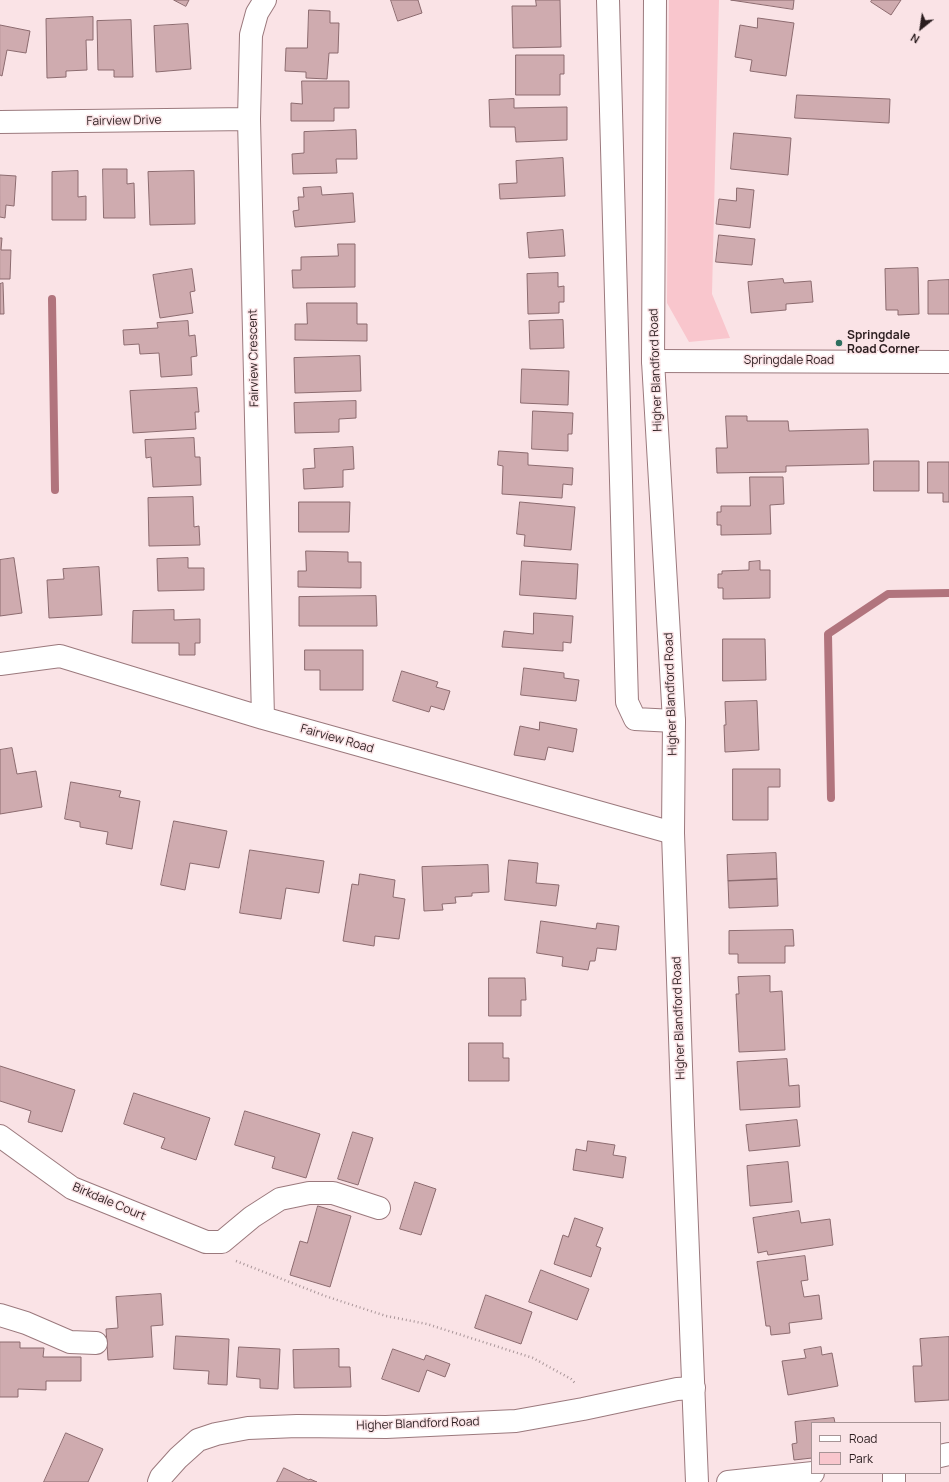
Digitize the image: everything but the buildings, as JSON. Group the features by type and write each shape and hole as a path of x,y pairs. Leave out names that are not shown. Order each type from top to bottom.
{"street":[{"name":"Fairview Crescent","path":"263,718 249,119 251,35 257,12 265,0"},
{"path":"608,0 627,702 635,719 674,721"},
{"name":"Higher Blandford Road","path":"655,0 653,361 674,721 673,832 697,1482"},
{"name":"Fairview Drive","path":"0,122 249,119"},
{"name":"Springdale Road","path":"653,361 949,362"},
{"name":"Fairview Road","path":"0,664 60,656 263,718 673,832"},
{"name":"Birkdale Court","path":"0,1136 72,1188 206,1242"},
{"path":"206,1242 222,1242 252,1217 280,1198 309,1193 333,1193 379,1208"},
{"path":"0,1315 26,1323 70,1342 96,1343"},
{"name":"Higher Blandford Road","path":"159,1482 161,1477 178,1458 198,1440 216,1434 248,1428 297,1426 386,1427 516,1421 583,1410 677,1389 694,1388"},
{"path":"728,1482 811,1473"}],"path":[{"path":"206,1242 227,1257 325,1296 386,1316 427,1324 533,1358 571,1379 579,1388 583,1410"}],"green space":[{"path":"669,0 719,0 712,294 730,338 689,342 667,303"}],"waterway":[{"path":"52,299 55,490"},
{"path":"831,798 828,634 888,594 949,593"}],"place":[{"name":"Springdale Road Corner","path":"839,343"}]}
